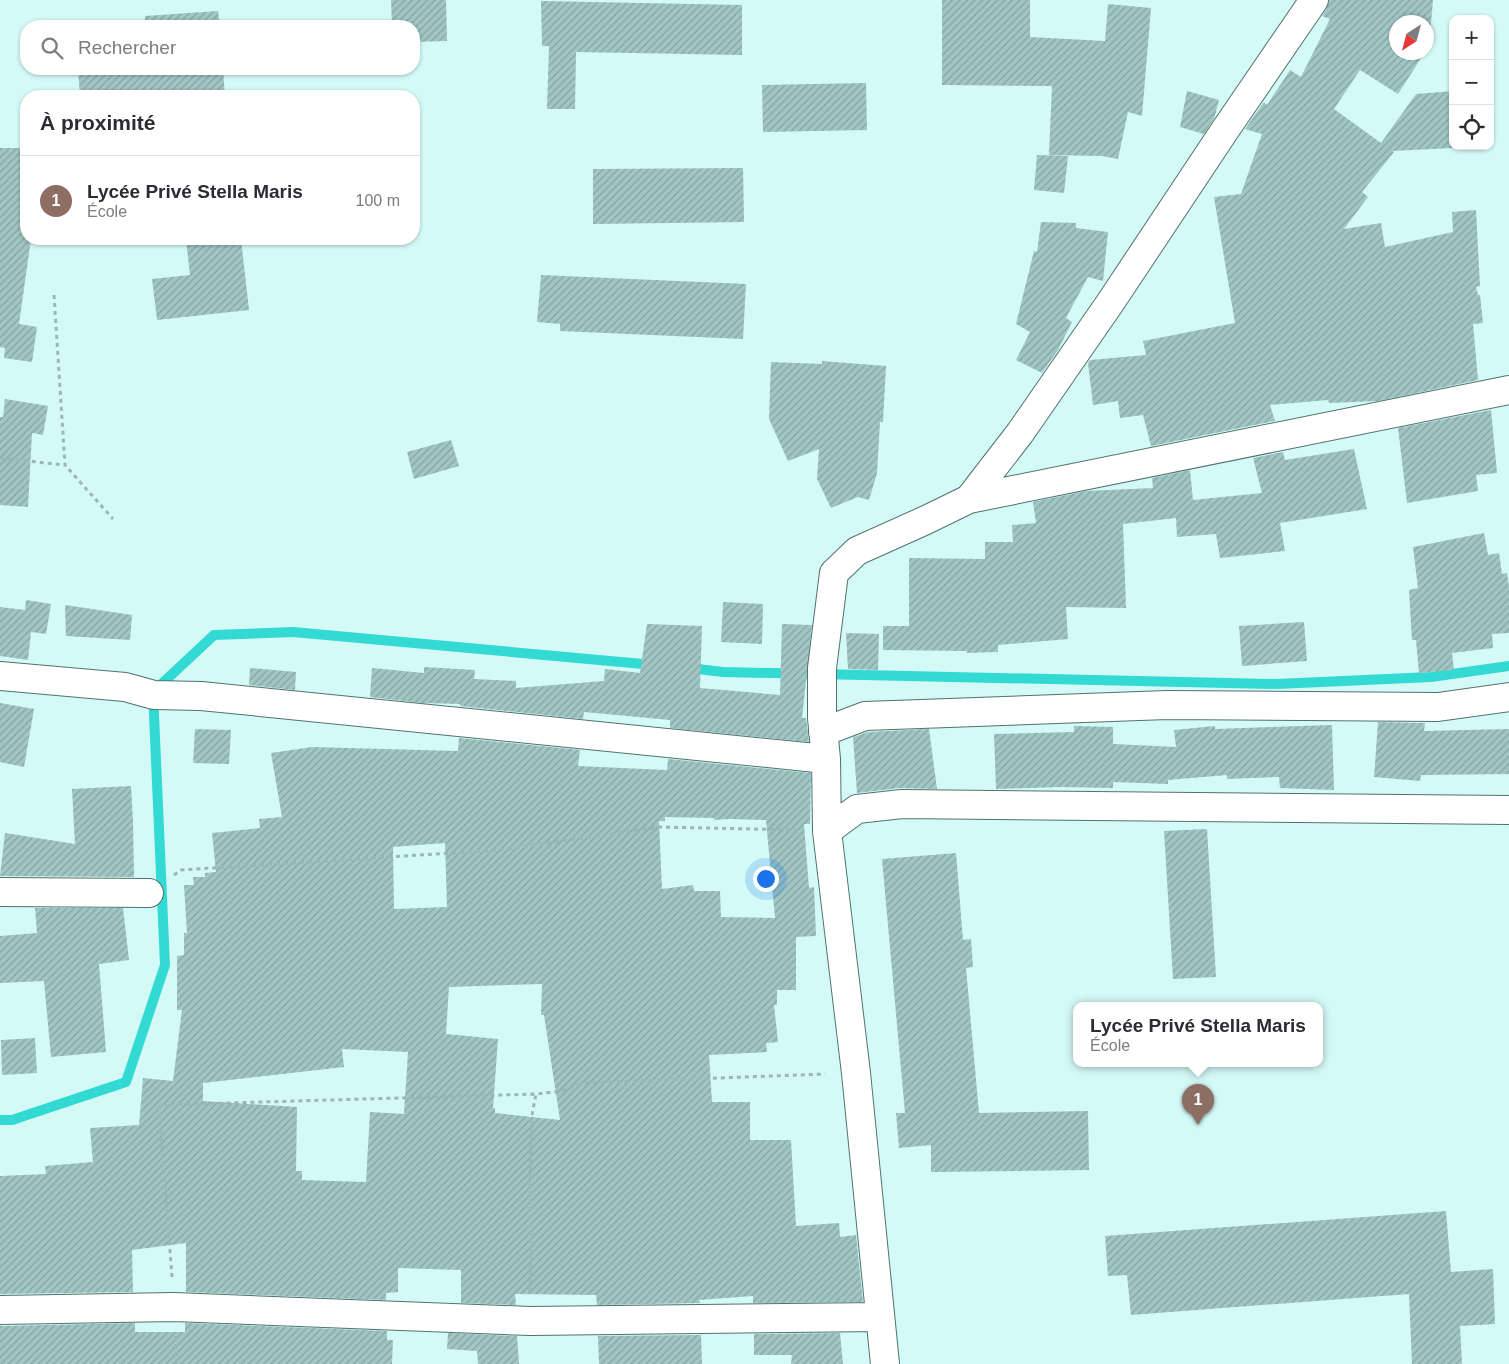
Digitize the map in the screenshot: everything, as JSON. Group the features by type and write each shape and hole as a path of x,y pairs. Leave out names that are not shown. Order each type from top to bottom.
{"street":[{"path":"969,498 1020,433 1104,312 1314,0"},
{"path":"885,1364 856,1073 827,831 822,668 834,573 857,551 969,498 1509,390"},
{"path":"0,676 125,686 154,695 201,696 826,760"},
{"path":"823,725 865,716 1167,705 1438,707 1509,697"},
{"path":"827,831 857,809 902,804 1509,810"},
{"path":"0,892 149,894"},
{"path":"0,1310 174,1308 530,1321 880,1317"}],"path":[{"path":"54,295 65,465 113,519"},
{"path":"0,458 65,465"},
{"path":"181,870 499,850 660,827 827,831"},
{"path":"177,1364 159,1105 536,1094 563,1091 586,1083 856,1073"},
{"path":"530,1321 531,1120 536,1094"}],"building":[{"path":"391,0 446,0 447,41 420,42 420,20 392,20"},
{"path":"942,0 1030,0 1030,37 1105,41 1108,4 1151,8 1142,116 1128,112 1118,159 1102,156 1049,155 1052,86 942,85"},
{"path":"1329,0 1433,0 1432,15 1389,15 1389,60 1420,60 1398,94 1360,70 1334,109 1381,143 1416,94 1449,91 1449,148 1392,151 1394,152 1362,192 1368,197 1344,229 1381,223 1385,247 1453,232 1452,212 1476,210 1480,286 1476,287 1478,295 1480,295 1483,323 1473,324 1478,380 1378,401 1329,403 1328,400 1270,405 1275,421 1151,446 1143,415 1120,418 1118,401 1093,405 1088,363 1090,360 1146,355 1143,341 1235,323 1214,197 1241,194 1262,134 1245,129 1264,102 1267,105 1290,70 1301,77 1330,19 1322,16"},
{"path":"541,1 742,5 742,55 576,52 575,109 547,109 549,46 542,46"},
{"path":"218,11 219,20 145,20 145,16"},
{"path":"78,75 223,75 225,90 80,90"},
{"path":"866,83 867,130 763,132 762,85"},
{"path":"1187,91 1219,100 1214,119 1204,134 1180,127"},
{"path":"0,148 20,148 20,245 30,245 19,324 37,327 32,362 4,358 5,348 0,347"},
{"path":"1037,155 1068,156 1064,193 1034,190"},
{"path":"743,168 744,222 593,224 593,169"},
{"path":"1041,222 1076,223 1076,228 1108,232 1103,281 1088,277 1066,318 1072,322 1058,350 1042,373 1016,360 1030,332 1016,324 1034,251 1037,252"},
{"path":"187,245 242,245 249,310 157,320 152,279 190,275"},
{"path":"541,275 746,284 743,339 560,331 560,324 537,322"},
{"path":"822,361 886,366 883,422 880,422 877,473 869,500 858,497 831,508 817,479 819,449 788,461 769,419 771,362 822,364"},
{"path":"5,399 48,406 43,435 32,433 28,507 0,505 0,417 3,417"},
{"path":"1491,410 1497,473 1476,475 1478,491 1407,503 1398,428"},
{"path":"451,440 459,466 414,479 407,452"},
{"path":"1354,449 1367,509 1280,523 1285,551 1220,558 1216,534 1177,537 1176,518 1123,524 1126,608 1066,607 1068,639 998,645 998,652 967,653 967,651 883,650 883,626 909,626 909,558 985,559 985,542 1013,542 1012,525 1036,523 1033,502 1086,491 1153,488 1152,478 1190,470 1193,500 1262,493 1253,458 1283,452 1285,460"},
{"path":"1484,533 1488,555 1499,553 1502,574 1507,573 1509,587 1509,633 1492,634 1493,648 1452,653 1454,670 1419,673 1416,640 1412,640 1409,590 1418,588 1413,547"},
{"path":"26,600 51,604 46,634 31,632 28,660 0,656 0,607 25,610"},
{"path":"723,602 763,604 762,644 721,642"},
{"path":"65,605 132,615 130,640 66,636"},
{"path":"1304,622 1307,661 1242,666 1239,626"},
{"path":"647,624 702,626 700,688 780,695 782,624 812,625 802,718 806,718 809,742 670,728 670,720 584,712 583,719 460,706 460,704 422,703 370,697 372,668 424,673 424,667 475,670 474,679 516,681 516,688 604,681 605,669 640,673"},
{"path":"846,633 879,634 878,670 848,669"},
{"path":"250,668 296,672 295,690 249,685"},
{"path":"0,703 34,709 24,767 0,762"},
{"path":"1378,722 1425,723 1424,731 1509,729 1509,774 1421,775 1420,781 1374,777"},
{"path":"1332,725 1334,790 1280,788 1279,777 1227,779 1227,775 1168,780 1168,784 1113,782 1113,788 996,789 994,734 1074,732 1074,726 1113,727 1113,744 1176,747 1174,730 1215,726 1215,729"},
{"path":"195,729 231,730 229,764 193,763"},
{"path":"929,729 937,789 900,788 857,793 853,737 868,732"},
{"path":"459,738 580,750 578,766 667,770 668,759 811,773 810,824 804,824 809,888 814,887 816,936 796,937 796,990 777,990 777,1005 774,1005 778,1042 766,1043 767,1052 709,1055 712,1102 750,1102 750,1140 791,1140 796,1226 839,1223 840,1237 856,1235 863,1302 753,1303 753,1296 699,1300 700,1303 597,1305 596,1295 515,1294 516,1305 461,1303 461,1270 398,1268 398,1292 386,1293 386,1300 186,1292 186,1243 132,1250 133,1292 0,1294 0,1176 46,1174 45,1166 93,1162 90,1128 139,1125 143,1078 173,1081 182,1010 177,1010 177,956 184,955 184,933 187,933 184,885 194,885 193,877 205,877 205,873 216,872 212,833 260,828 259,819 282,817 271,753 312,747 458,751","holes":["665,817 714,818 714,820 766,820 775,918 721,917 720,891 694,891 693,885 662,889 659,821 665,821","445,843 447,907 394,909 393,847","542,984 541,1015 544,1015 560,1120 495,1113 495,1108 493,1108 498,1039 446,1034 449,987","342,1049 408,1052 404,1114 370,1112 366,1182 302,1180 302,1171 296,1171 297,1107 203,1101 203,1083 344,1067"]},
{"path":"131,786 134,877 0,876 5,833 75,844 72,789"},
{"path":"1207,829 1216,977 1173,979 1164,831"},
{"path":"956,853 963,940 971,939 973,967 966,968 979,1113 1088,1111 1089,1170 931,1172 931,1145 899,1148 896,1113 905,1113 882,859"},
{"path":"35,908 123,908 129,960 99,964 106,1052 51,1057 44,981 0,983 0,936 37,933"},
{"path":"35,1038 37,1073 2,1075 1,1040"},
{"path":"1446,1211 1451,1272 1493,1269 1495,1324 1460,1326 1462,1364 1412,1364 1409,1294 1131,1315 1127,1275 1108,1276 1105,1236"},
{"path":"135,1323 135,1332 185,1332 185,1323 387,1331 387,1340 393,1340 392,1364 0,1364 0,1326"},
{"path":"448,1333 517,1336 519,1364 478,1364 477,1351 447,1349"},
{"path":"840,1333 843,1364 791,1364 792,1355 754,1355 754,1334"},
{"path":"701,1335 702,1364 599,1364 598,1336"}],"waterway":[{"path":"0,1120 12,1120 126,1082 165,965 153,692 214,635 293,632 654,665"},
{"path":"689,668 723,672 1277,684 1431,677 1509,666"}],"place":[{"name":"Lycée Privé Stella Maris","path":"1198,1125"}]}
